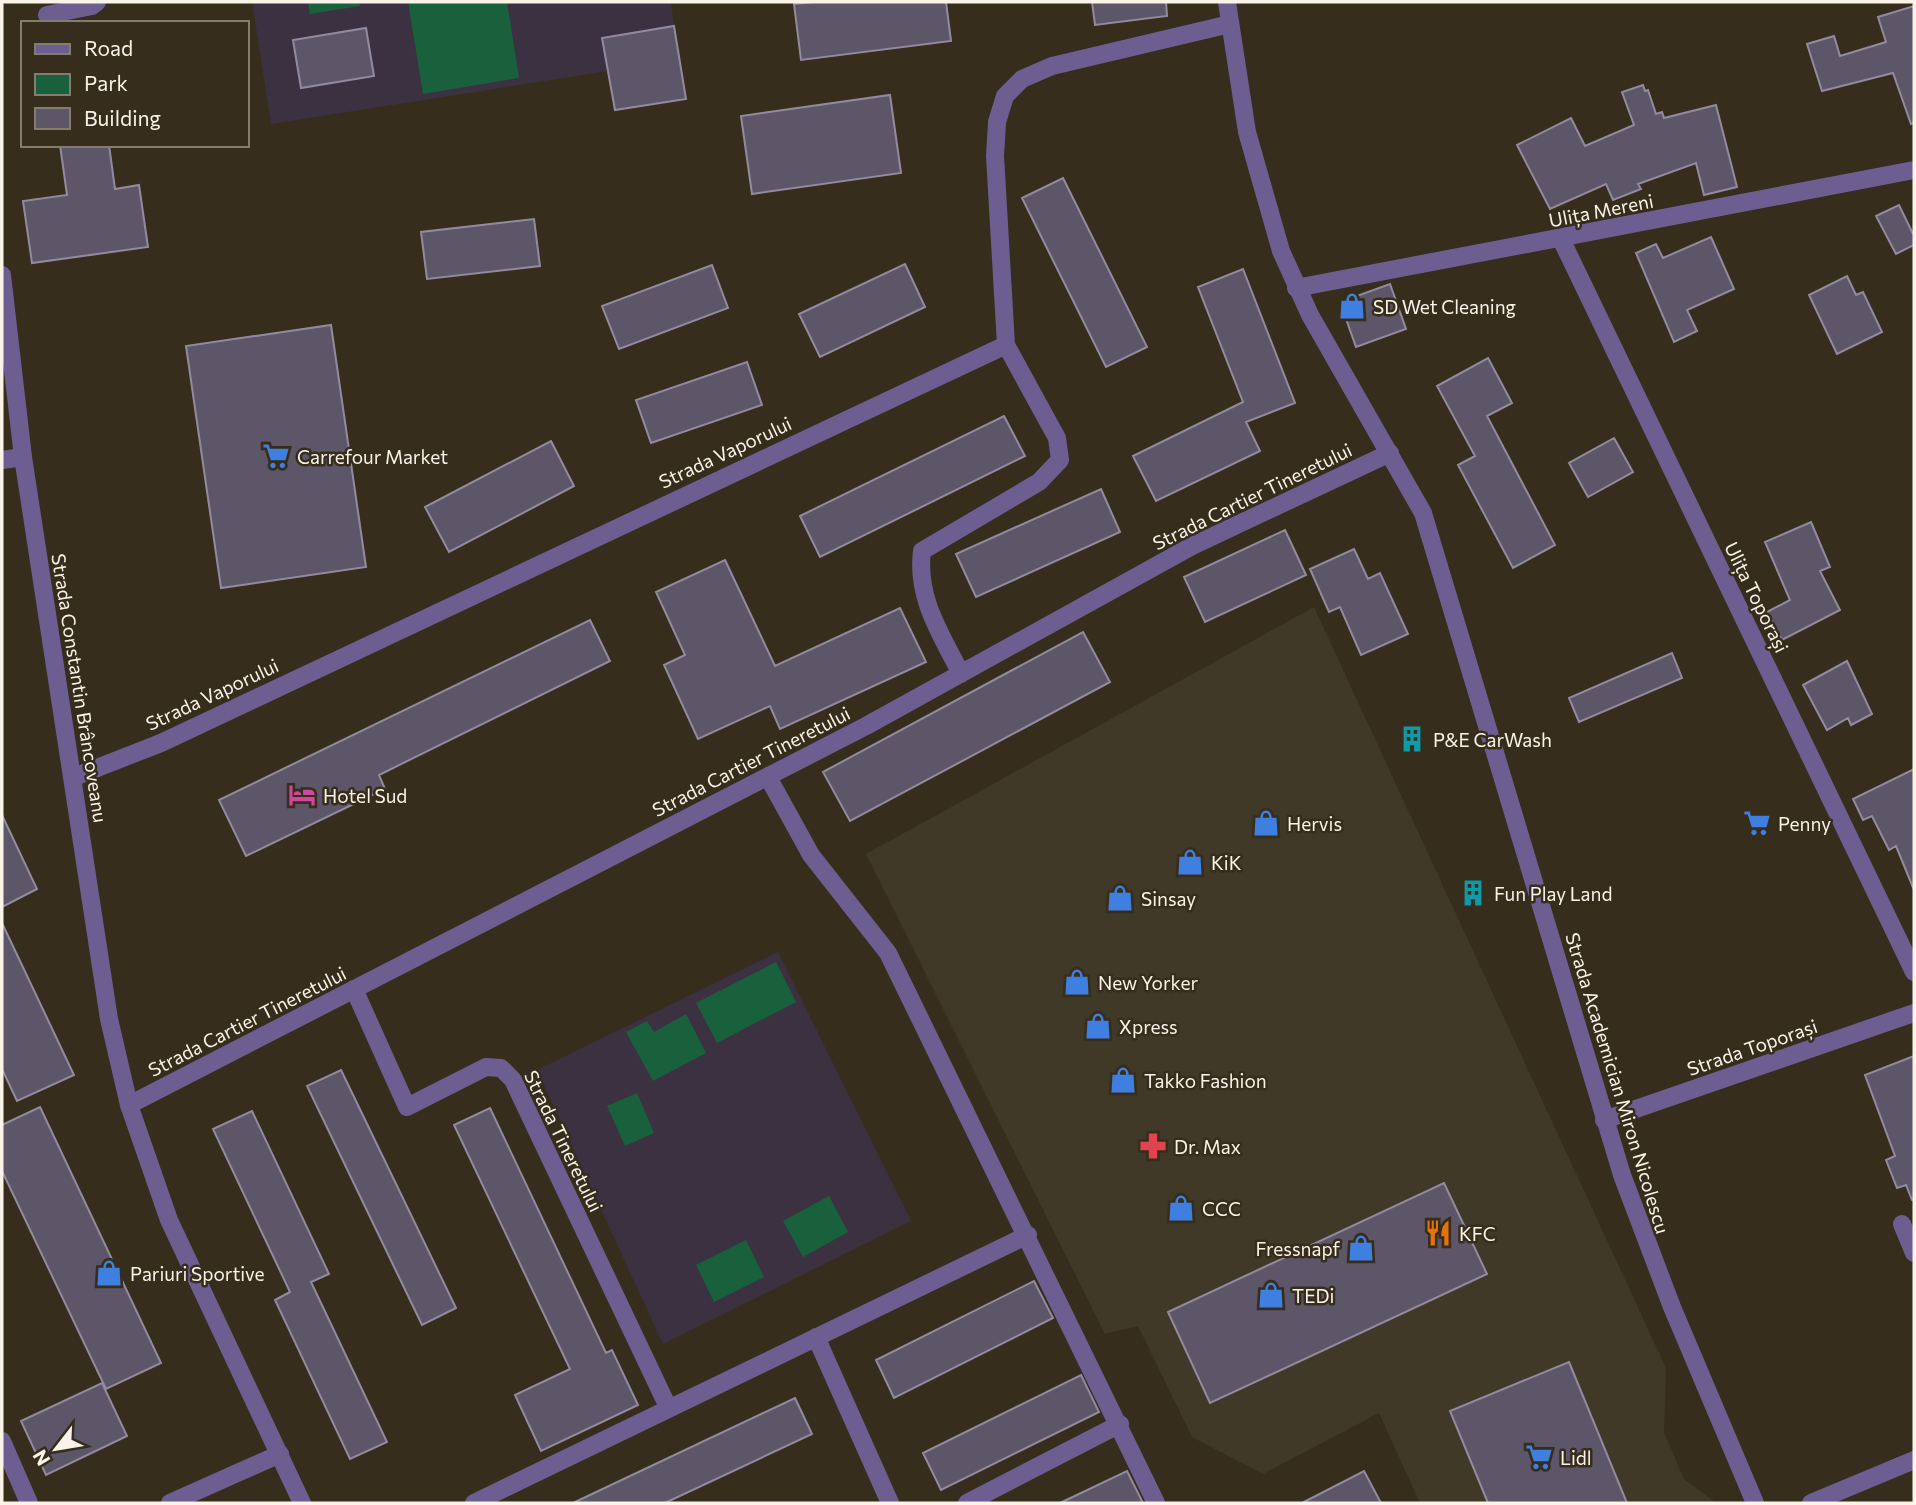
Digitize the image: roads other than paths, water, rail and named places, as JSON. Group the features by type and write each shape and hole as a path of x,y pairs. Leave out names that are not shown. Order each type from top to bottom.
{"street":[{"path":"47,15 92,6 97,2"},
{"name":"Strada Academician Miron Nicolescu","path":"1227,2 1257,176 1281,251 1296,288 1423,513 1436,548 1604,1120 1646,1244 1755,1503"},
{"path":"961,674 923,597 919,573 922,551 1039,482 1060,460 1057,438 1006,345 995,156 997,122 1005,96 1022,79 1052,66 1230,24"},
{"name":"Ulița Mereni","path":"1296,288 1914,170"},
{"name":"Ulița Toporași","path":"1562,239 1914,972"},
{"name":"Strada Constantin Brâncoveanu","path":"2,275 23,457 74,777 108,1019 130,1105"},
{"name":"Strada Vaporului","path":"74,777 161,743 1006,345"},
{"name":"Strada Cartier Tineretului","path":"130,1105 768,777 1192,546 1390,453"},
{"path":"2,460 23,457"},
{"path":"768,777 811,855 888,953 1028,1235 1156,1503"},
{"name":"Strada Tineretului","path":"354,989 407,1107 486,1067 500,1068 513,1080 668,1407"},
{"name":"Strada Toporași","path":"1604,1120 1914,1013"},
{"path":"130,1105 169,1220 302,1503"},
{"path":"1902,1224 1914,1254"},
{"path":"474,1503 1028,1235"},
{"path":"816,1337 890,1503"},
{"path":"967,1503 1120,1424"},
{"path":"2,1441 29,1503"},
{"path":"170,1503 280,1454"},
{"path":"1811,1503 1914,1460"}],"place":[{"name":"SD Wet Cleaning","path":"1352,306"},
{"name":"Carrefour Market","path":"276,456"},
{"name":"P&E CarWash","path":"1412,739"},
{"name":"Hotel Sud","path":"302,795"},
{"name":"Hervis","path":"1266,823"},
{"name":"Penny","path":"1757,823"},
{"name":"KiK","path":"1190,862"},
{"name":"Fun Play Land","path":"1473,893"},
{"name":"Sinsay","path":"1120,898"},
{"name":"New Yorker","path":"1077,982"},
{"name":"Xpress","path":"1098,1026"},
{"name":"Takko Fashion","path":"1123,1080"},
{"name":"Dr. Max","path":"1153,1146"},
{"name":"CCC","path":"1181,1208"},
{"name":"KFC","path":"1438,1233"},
{"name":"Fressnapf","path":"1361,1248"},
{"name":"Pariuri Sportive","path":"109,1273"},
{"name":"TEDi","path":"1271,1295"},
{"name":"Lidl","path":"1539,1457"}]}
